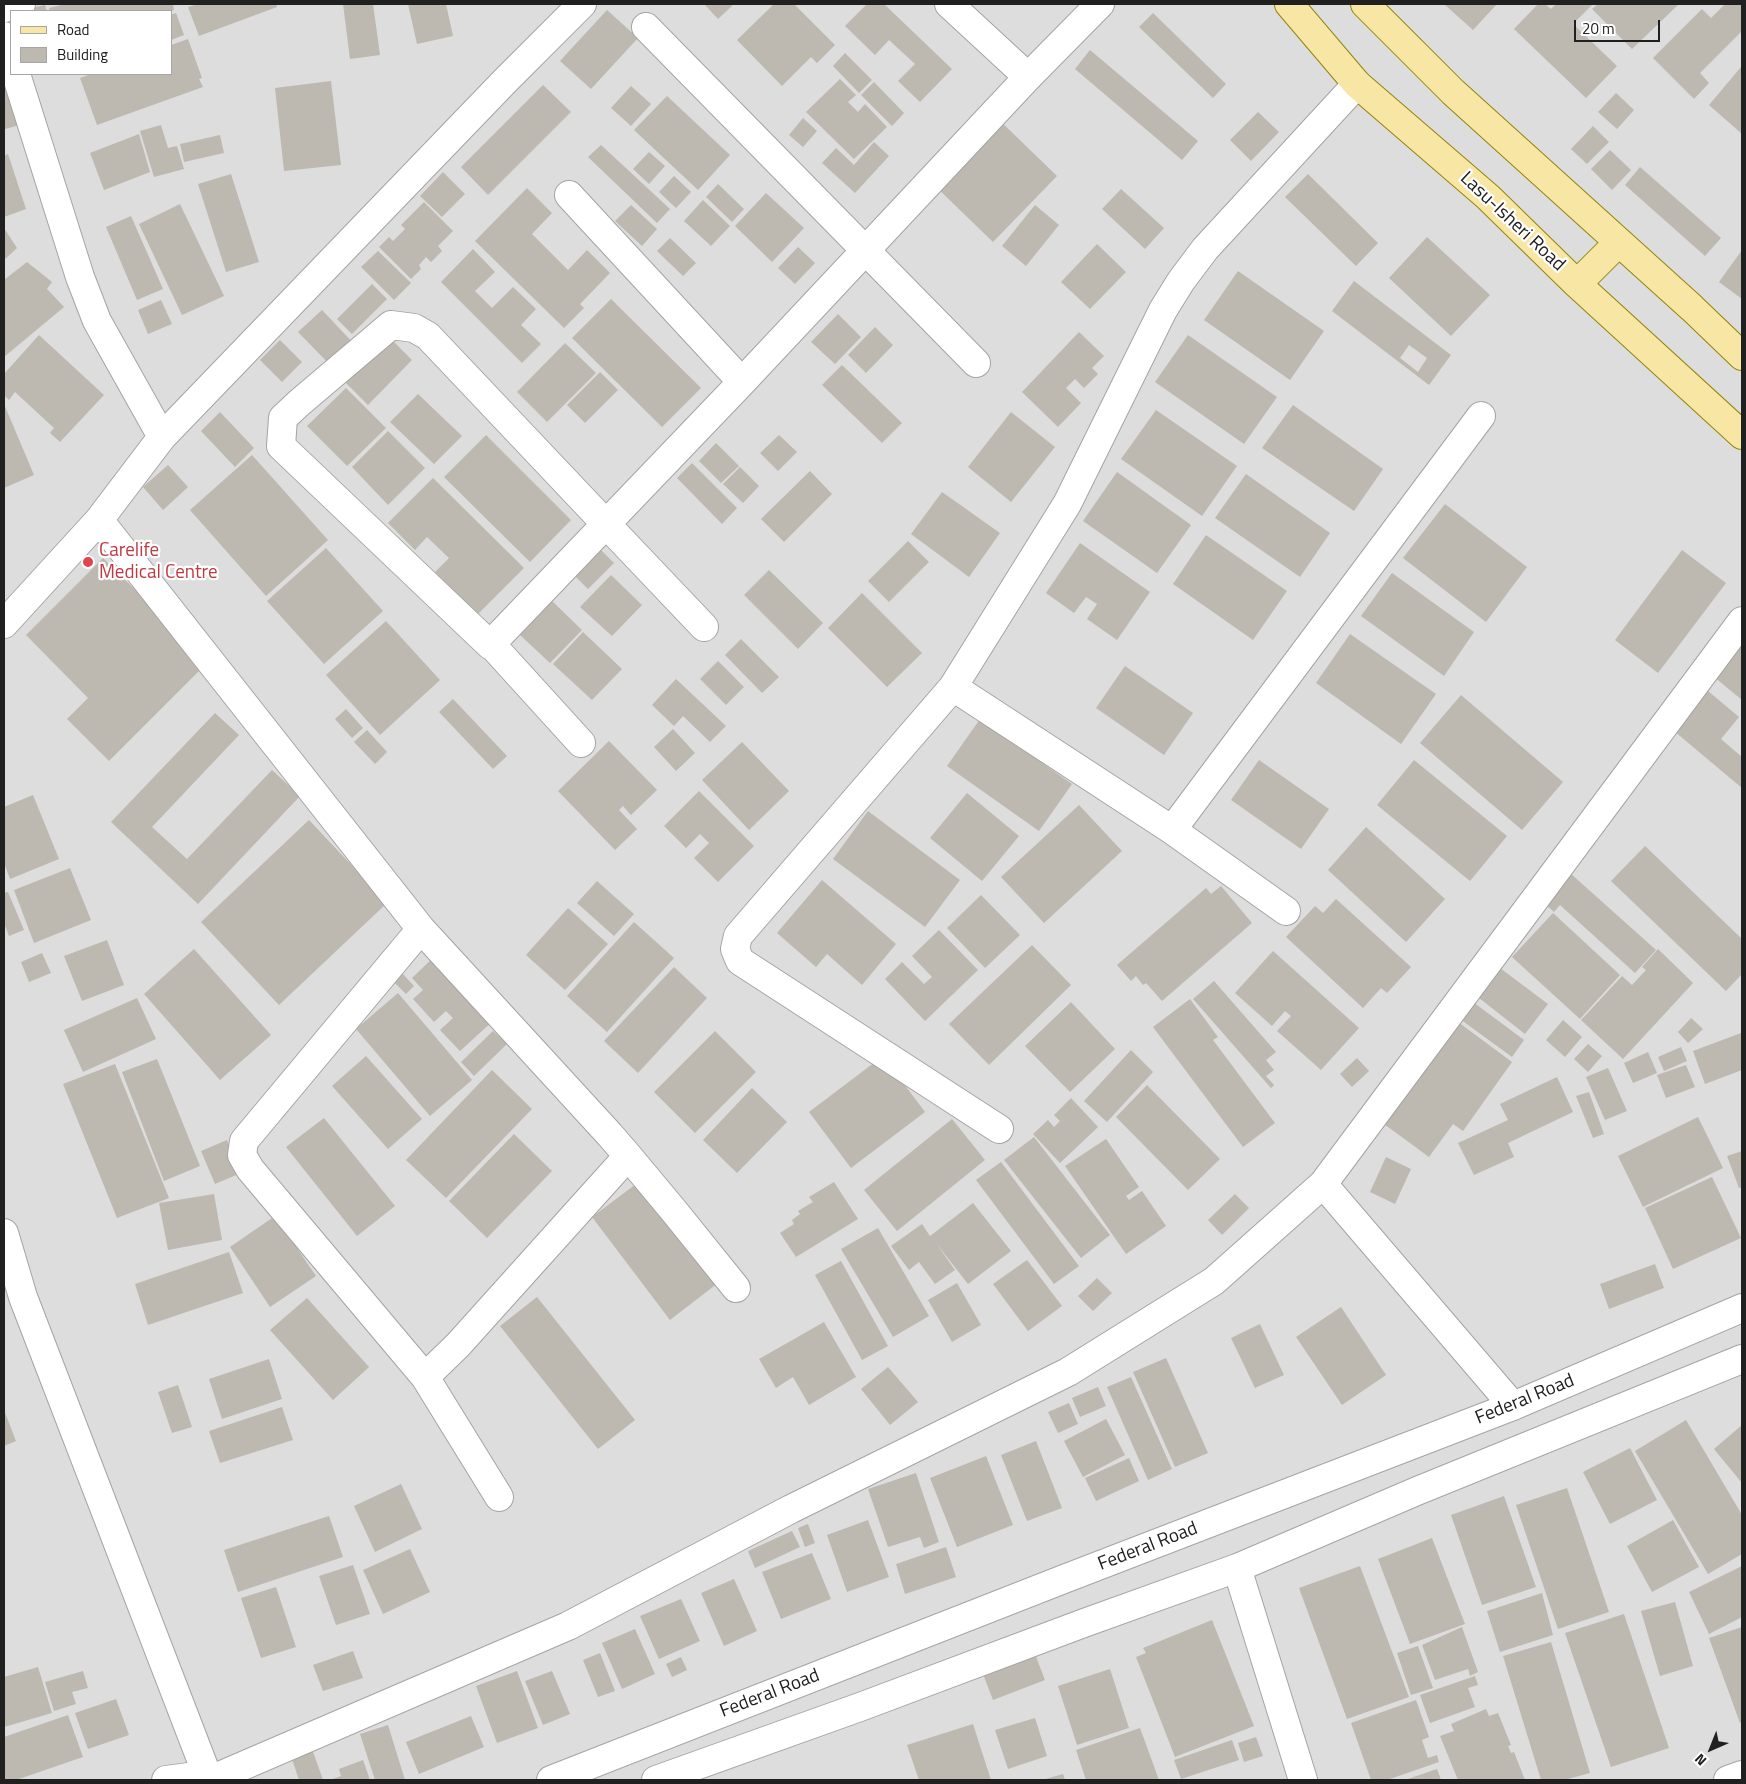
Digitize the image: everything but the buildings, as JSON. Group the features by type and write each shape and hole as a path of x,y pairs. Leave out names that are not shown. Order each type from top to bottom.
{"main road":[{"name":"Lasu-Isheri Road","path":"1289,4 1357,84 1488,197 1577,284 1742,435"},
{"path":"1365,4 1453,92 1742,356"},
{"path":"1577,284 1619,242"}],"street":[{"path":"4,8 21,4"},
{"path":"4,624 100,520 162,437 505,80 582,4"},
{"path":"949,4 1028,77"},
{"path":"491,644 742,382 1028,77 1100,4"},
{"path":"646,27 976,363"},
{"path":"4,36 10,57"},
{"path":"16,75 80,277 97,321 162,437"},
{"path":"999,1129 740,961 735,949 738,936 953,687 1067,504 1163,310 1181,282 1205,249 1357,84"},
{"path":"569,195 742,382"},
{"path":"582,743 491,644 281,446 284,418 288,413 391,325 414,328 428,336 704,627"},
{"path":"1172,830 1481,416"},
{"path":"100,520 421,929 610,1135 736,1288"},
{"path":"166,1780 189,1777 208,1780 568,1626 791,1509 1068,1372 1214,1282 1323,1184 1742,621"},
{"path":"953,687 1172,830 1286,911"},
{"path":"421,929 244,1141 242,1155 250,1169 425,1377 499,1496"},
{"path":"425,1377 458,1345 629,1157"},
{"path":"1323,1184 1513,1406"},
{"path":"4,1233 23,1297 208,1780"},
{"name":"Federal Road","path":"551,1780 1513,1406 1742,1308"},
{"path":"656,1780 1237,1568 1434,1484 1742,1359"},
{"path":"1237,1568 1303,1780"},
{"path":"1728,1780 1742,1775"}],"shaded area":[{"path":"4,4 1742,4 1742,1780 4,1780"}],"place":[{"name":"Carelife Medical Centre","path":"88,562"}]}
